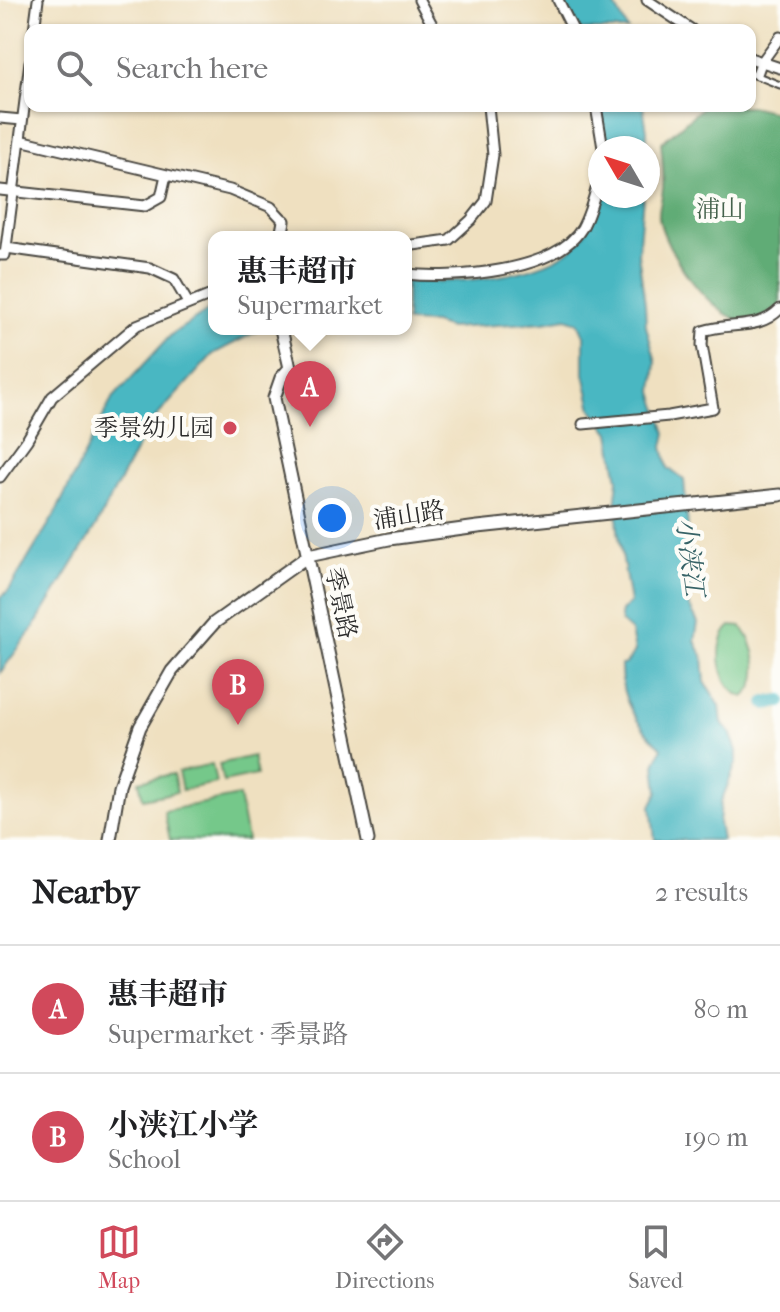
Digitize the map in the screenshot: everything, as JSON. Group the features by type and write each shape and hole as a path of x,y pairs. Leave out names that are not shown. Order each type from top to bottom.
{"street":[{"path":"35,24 38,0"},
{"path":"419,0 432,24"},
{"path":"558,0 570,24"},
{"path":"647,0 683,24"},
{"path":"756,71 780,37"},
{"path":"756,61 780,68"},
{"path":"24,106 3,251 150,268 174,279 188,303"},
{"path":"412,245 449,240 486,201 493,155 489,112"},
{"path":"597,112 601,136"},
{"path":"0,118 22,120"},
{"path":"20,140 230,190 271,207 284,221 282,231"},
{"path":"0,190 145,206 161,197 166,175"},
{"path":"412,274 441,275 525,265 549,255 581,230 590,208"},
{"path":"0,477 27,440 52,397 137,325 208,296"},
{"path":"583,424 669,416 713,408 702,345 703,331 718,326 754,325 768,321 780,309"},
{"name":"季景路","path":"282,335 290,368 281,378 274,398 368,840"},
{"name":"浦山路","path":"110,840 119,786 140,727 172,671 214,623 308,556 389,539 780,495"}],"lane":[{"path":"756,75 780,85"}],"green space":[{"name":"浦山","path":"756,107 780,113 780,306 756,320 747,321 719,310 705,297 680,264 663,230 659,210 663,181 661,143 697,112 756,112"},
{"path":"731,626 741,627 747,634 756,663 754,682 744,697 729,685 721,665 721,643"},
{"path":"253,756 257,775 223,782 219,764"},
{"path":"212,764 216,783 182,790 178,772"},
{"path":"173,774 177,792 143,799 139,781"},
{"path":"239,796 247,840 170,840 164,811"}],"water":[{"path":"561,0 612,0 625,24 573,24"},
{"path":"600,112 644,112 647,136 604,136"},
{"name":"小浃江","path":"595,208 642,208 638,254 646,326 656,362 653,392 666,433 663,447 668,468 684,480 693,593 687,602 698,623 695,641 703,657 705,682 720,706 722,723 730,732 737,751 737,761 721,802 719,823 722,840 655,840 651,806 658,792 655,765 662,748 638,721 623,690 621,665 626,664 635,651 631,631 621,622 620,616 630,603 618,530 618,480 610,433 592,409 584,374 584,335 578,322 567,318 450,328 434,323 412,322 412,281 477,279 530,269 554,260 573,248 586,232"},
{"path":"208,311 208,335 249,335 213,354 149,425 96,526 34,627 0,673 0,598 9,590 55,514 112,399 172,334"}],"waterway":[{"path":"766,703 780,701"}],"place":[{"name":"惠丰超市","path":"310,427"},
{"name":"季景幼儿园","path":"230,428"},
{"name":"小浃江小学","path":"238,725"}]}
